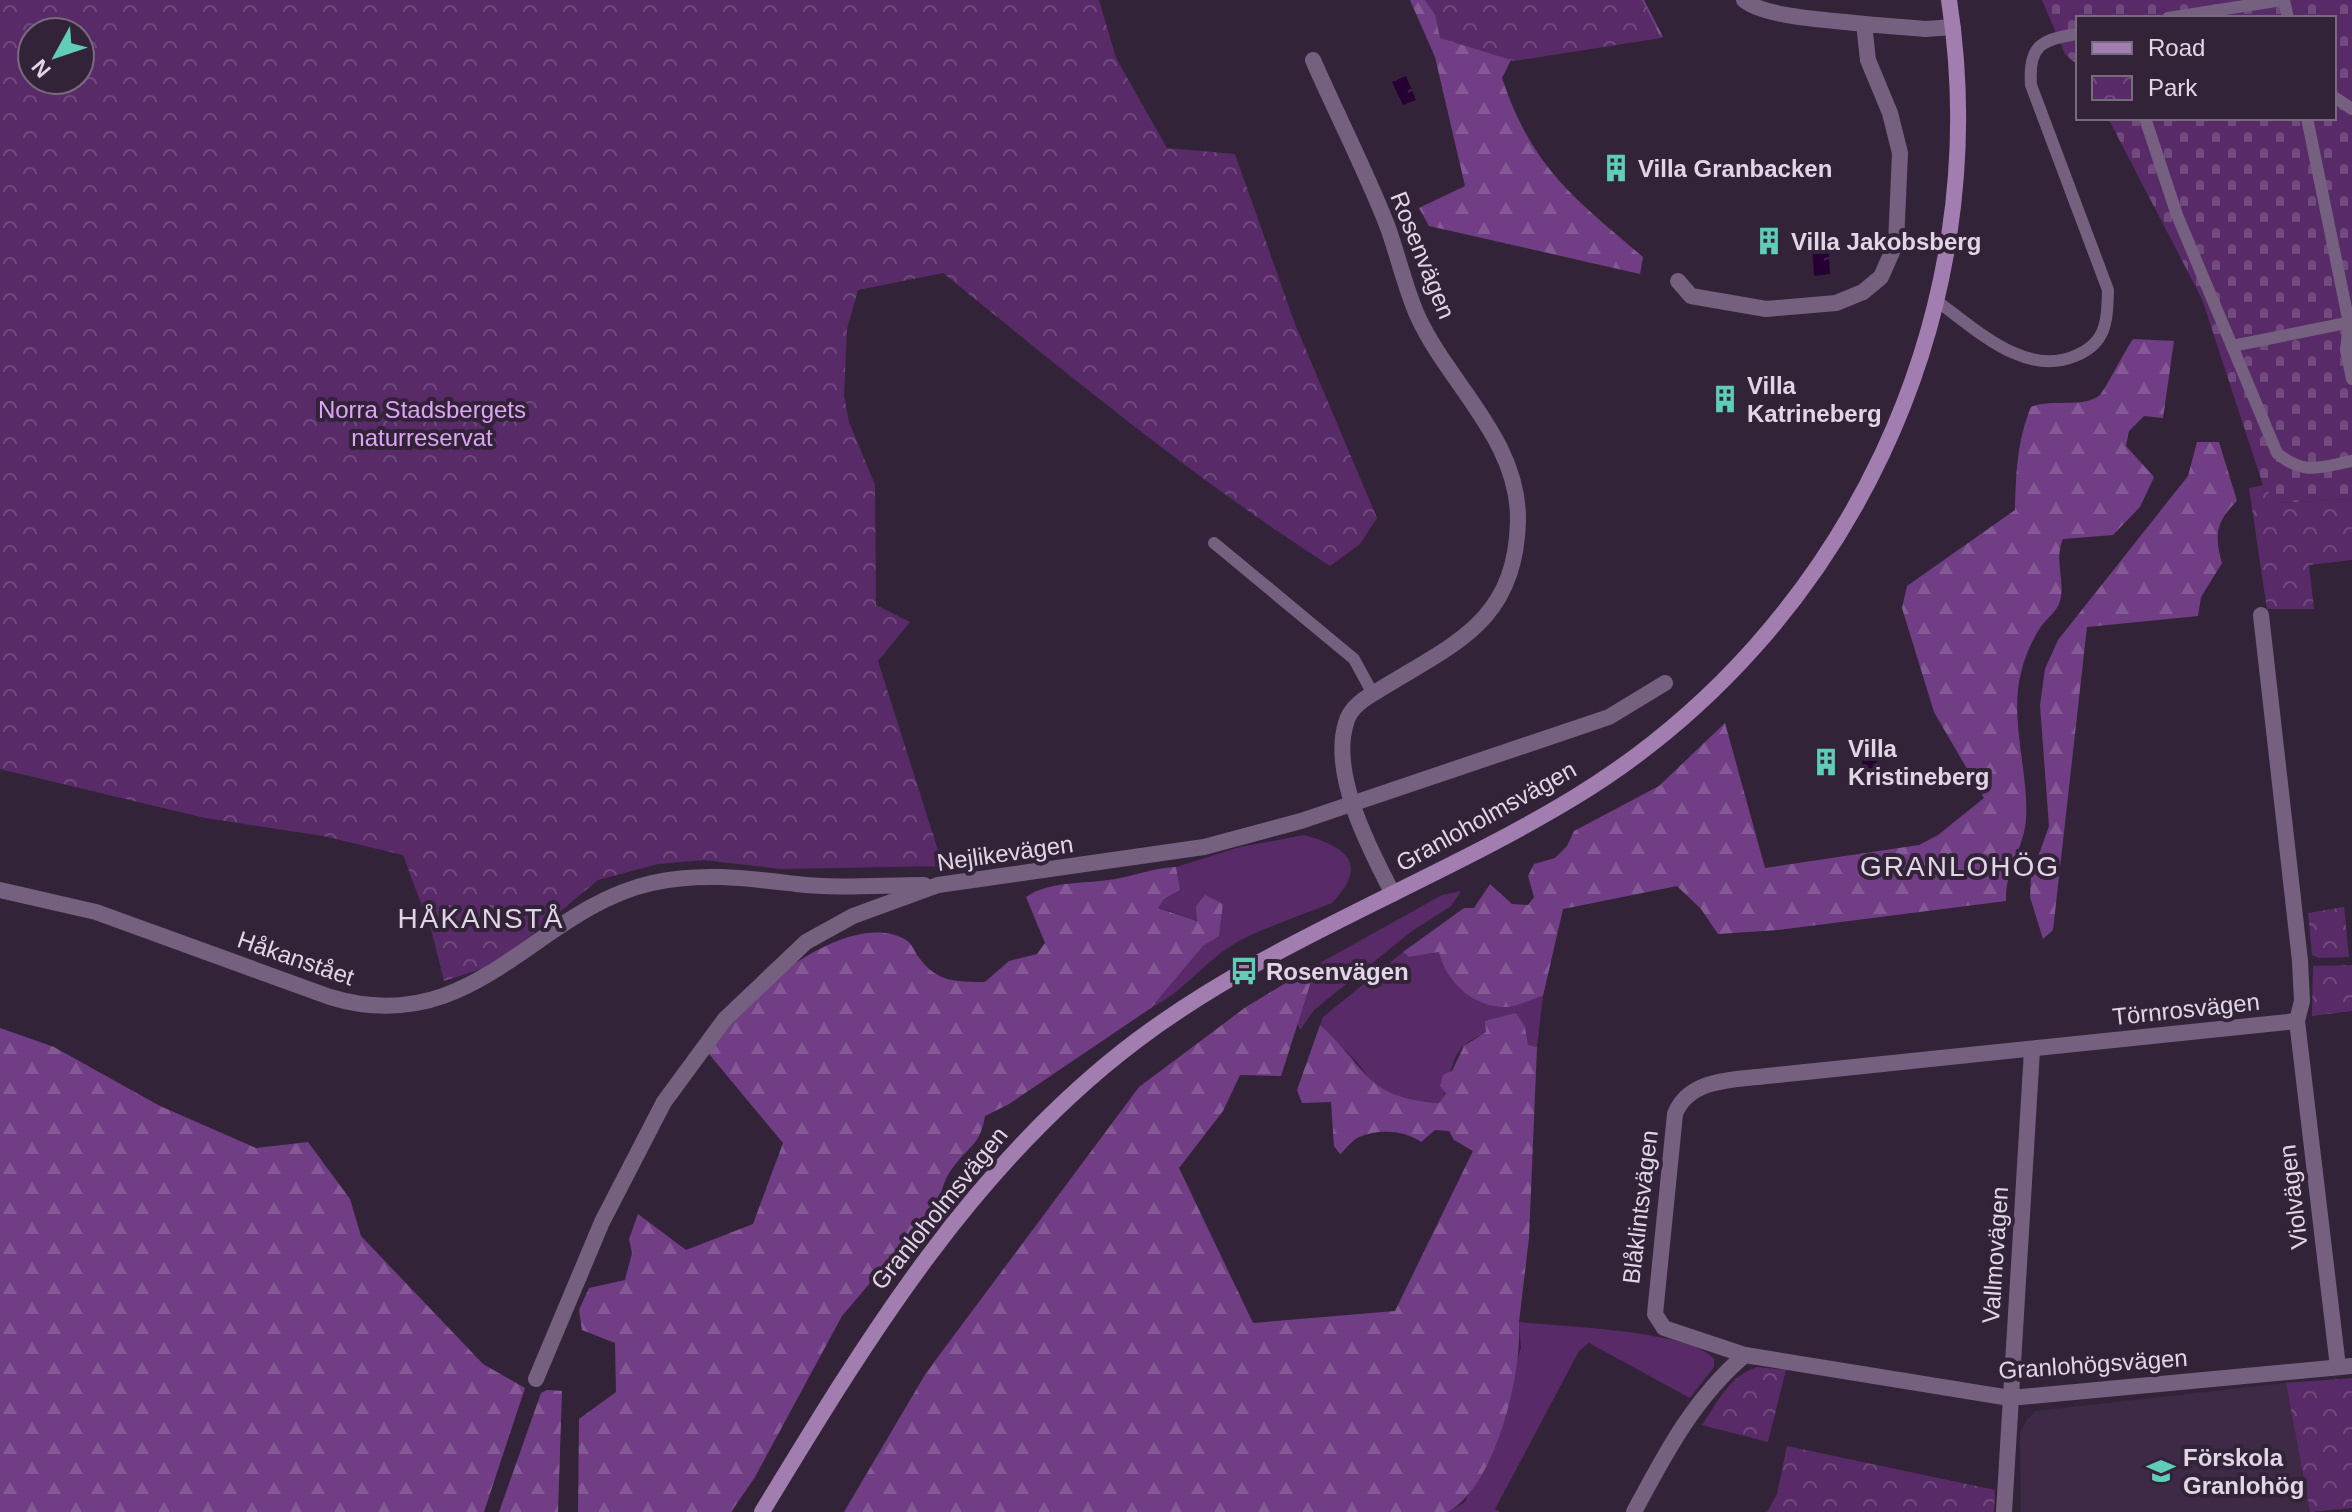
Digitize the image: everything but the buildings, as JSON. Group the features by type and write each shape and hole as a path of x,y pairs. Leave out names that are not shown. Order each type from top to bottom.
{"street":[{"path":"1744,0 1752,7 1774,12 1864,24 1926,29 1953,27"},
{"name":"Granloholmsvägen","path":"762,1512 887,1311 988,1178 1061,1101 1137,1040 1225,981 1572,799 1622,767 1669,731 1740,665 1795,602 1854,512 1909,395 1938,302 1952,225 1960,100 1949,0"},
{"path":"1678,281 1691,296 1766,309 1836,303 1863,292 1881,277 1896,243 1900,153 1890,113 1868,60 1864,24"},
{"name":"Rosenvägen","path":"1313,60 1387,225 1418,316 1493,434 1511,478 1518,517 1515,555 1505,591 1486,619 1457,644 1359,702 1346,721 1342,742 1345,778 1366,838 1393,894"},
{"name":"Törnrosvägen","path":"1680,1101 1708,1084 2297,1021 2302,1001 2300,961 2261,615"},
{"name":"Nejlikevägen","path":"536,1379 602,1222 639,1145 664,1102 725,1019 806,942 853,916 938,885 1204,847 1354,803 1609,717 1665,683"},
{"name":"Håkanstået","path":"0,890 96,912 356,1005 385,1006 432,998 469,986 607,900 647,884 691,875 761,877 797,884 938,885"},
{"name":"Violvägen","path":"2297,1021 2345,1367"},
{"name":"Vallmovägen","path":"2004,1512 2032,1050"},
{"name":"Blåklintsvägen","path":"1680,1101 1667,1178 1655,1314 1664,1328 1745,1355"},
{"path":"1634,1512 1673,1439 1702,1398 1745,1355"},
{"name":"Granlohögsvägen","path":"1745,1355 2010,1398 2345,1367"}],"lane":[{"path":"2181,16 2283,0"},
{"path":"1938,302 1972,328 2027,360 2057,364 2092,349 2107,322 2108,290 2031,85 2029,63 2039,46 2050,38 2076,34"},
{"path":"2146,120 2177,215 2277,453 2291,465 2309,469 2352,461"},
{"path":"2307,120 2350,323 2346,350 2352,379"},
{"path":"2232,346 2350,323"},
{"path":"1214,543 1354,659 1373,694"}],"shaded area":[{"name":"Förskola Granlohög","path":"2286,1383 2310,1512 2021,1512 2020,1434 2026,1421 2036,1411"}],"green space":[{"name":"Norra Stadsbergets naturreservat","path":"0,0 1099,0 1116,58 1167,148 1235,154 1295,324 1377,518 1360,544 1330,566 1181,462 943,273 858,290 847,329 844,396 849,422 875,485 876,605 910,622 878,661 943,866 780,869 704,860 658,864 598,880 497,964 444,981 432,933 403,855 323,836 205,818 0,769"},
{"path":"1410,0 1644,0 1663,37 1511,60 1502,78 1527,136 1542,159 1576,198 1643,257 1640,274 1429,226 1419,208 1465,186 1435,57"},
{"path":"1425,0 1642,0 1661,38 1514,61 1440,38 1435,15"},
{"path":"2042,0 2352,0 2352,499 2276,503 2263,485 2202,299 2109,120 2336,120 2336,16 2076,16 2076,64 2065,54"},
{"path":"2133,339 2174,341 2163,418 2144,416 2129,431 2126,446 2154,477 2140,507 2113,535 2063,539 2060,547 2062,588 2059,604 2031,644 2018,690 2026,819 2008,878 2006,901 1778,930 1718,934 1701,909 1677,886 1563,909 1543,996 1507,1007 1483,1003 1463,991 1448,973 1439,952 1409,957 1403,952 1464,908 1474,908 1490,884 1512,904 1528,905 1534,897 1528,876 1534,864 1555,858 1567,846 1574,831 1659,786 1725,723 1765,868 1919,845 1938,835 1984,798 1934,712 1902,608 1907,586 2015,510 2020,445 2031,407 2048,403 2085,402 2100,395"},
{"path":"2197,442 2219,442 2237,501 2225,515 2219,529 2218,545 2222,563 2201,597 2198,616 2087,627 2053,930 2043,939 2030,897 2031,877 2049,826 2040,705 2045,669 2058,640 2188,476"},
{"path":"2263,485 2277,503 2352,499 2352,560 2309,565 2314,609 2267,609 2249,488"},
{"path":"1304,835 1331,845 1348,858 1350,877 1332,903 1234,944 1151,1008 1203,946 1219,935 1223,904 1198,921 1157,907 1180,890 1176,867 1240,847"},
{"path":"1176,867 1180,890 1164,899 1158,908 1197,921 1196,906 1205,895 1223,904 1219,936 1203,946 1151,1008 1009,1104 985,1116 977,1139 948,1174 938,1203 842,1316 755,1477 731,1512 578,1512 579,1419 616,1392 615,1343 582,1330 579,1310 589,1288 625,1280 632,1253 629,1239 638,1214 686,1250 753,1224 783,1143 709,1054 746,1005 777,976 798,962 843,939 866,933 887,933 906,940 927,967 941,976 957,981 985,982 1009,961 1037,954 1045,943 1026,897 1047,887 1108,880"},
{"path":"1461,891 1451,906 1412,931 1314,1010 1300,1030 1297,1023 1311,983 1302,973 1442,895"},
{"path":"2344,907 2349,957 2319,958 2312,955 2308,913"},
{"path":"1403,952 1409,957 1439,952 1506,1007 1543,996 1537,1047 1528,1045 1525,1027 1494,1031 1474,1038 1459,1051 1439,1103 1402,1099 1376,1088 1357,1062 1320,1025 1323,1017"},
{"path":"2352,965 2352,1011 2312,1016 2313,966"},
{"path":"1302,973 1311,982 1281,1076 1240,1075 1223,1111 1179,1168 1253,1323 1395,1311 1473,1151 1454,1140 1449,1131 1435,1130 1421,1142 1399,1133 1366,1134 1354,1140 1340,1154 1334,1146 1331,1102 1302,1103 1297,1090 1320,1025 1381,1088 1414,1100 1439,1103 1446,1093 1440,1086 1443,1075 1452,1071 1464,1046 1486,1032 1485,1021 1516,1013 1525,1027 1528,1045 1537,1047 1529,1238 1516,1370 1503,1427 1480,1478 1465,1498 1448,1512 844,1512 926,1373 1139,1087 1246,1007"},
{"path":"0,1028 54,1047 160,1106 256,1148 308,1142 350,1199 361,1236 483,1364 525,1388 484,1512 0,1512"},
{"path":"1519,1322 1623,1332 1679,1342 1700,1349 1714,1359 1714,1367 1690,1398 1589,1343 1579,1351 1495,1509 1500,1512 1448,1512 1465,1502 1521,1348"},
{"path":"1757,1367 1786,1370 1768,1442 1702,1425 1732,1383"},
{"path":"2352,1378 2352,1508 2310,1512 2286,1383"},
{"path":"547,1390 562,1391 558,1512 499,1512 541,1393"},
{"path":"1787,1446 1995,1490 1994,1512 1767,1512 1777,1494"}],"water":[{"path":"1406,76 1416,100 1403,105 1392,82"},
{"path":"1828,243 1830,274 1814,276 1812,244"},
{"path":"1876,747 1880,779 1864,781 1861,749"}],"place":[{"name":"Villa Granbacken","path":"1616,168"},
{"name":"Villa Jakobsberg","path":"1769,241"},
{"name":"Villa Katrineberg","path":"1725,399"},
{"name":"Villa Kristineberg","path":"1826,762"},
{"name":"Rosenvägen","path":"1244,971"},
{"name":"Förskola Granlohög","path":"2161,1471"}],"district":[{"name":"GRANLOHÖG","path":"1960,866"},
{"name":"HÅKANSTÅ","path":"481,918"}]}
